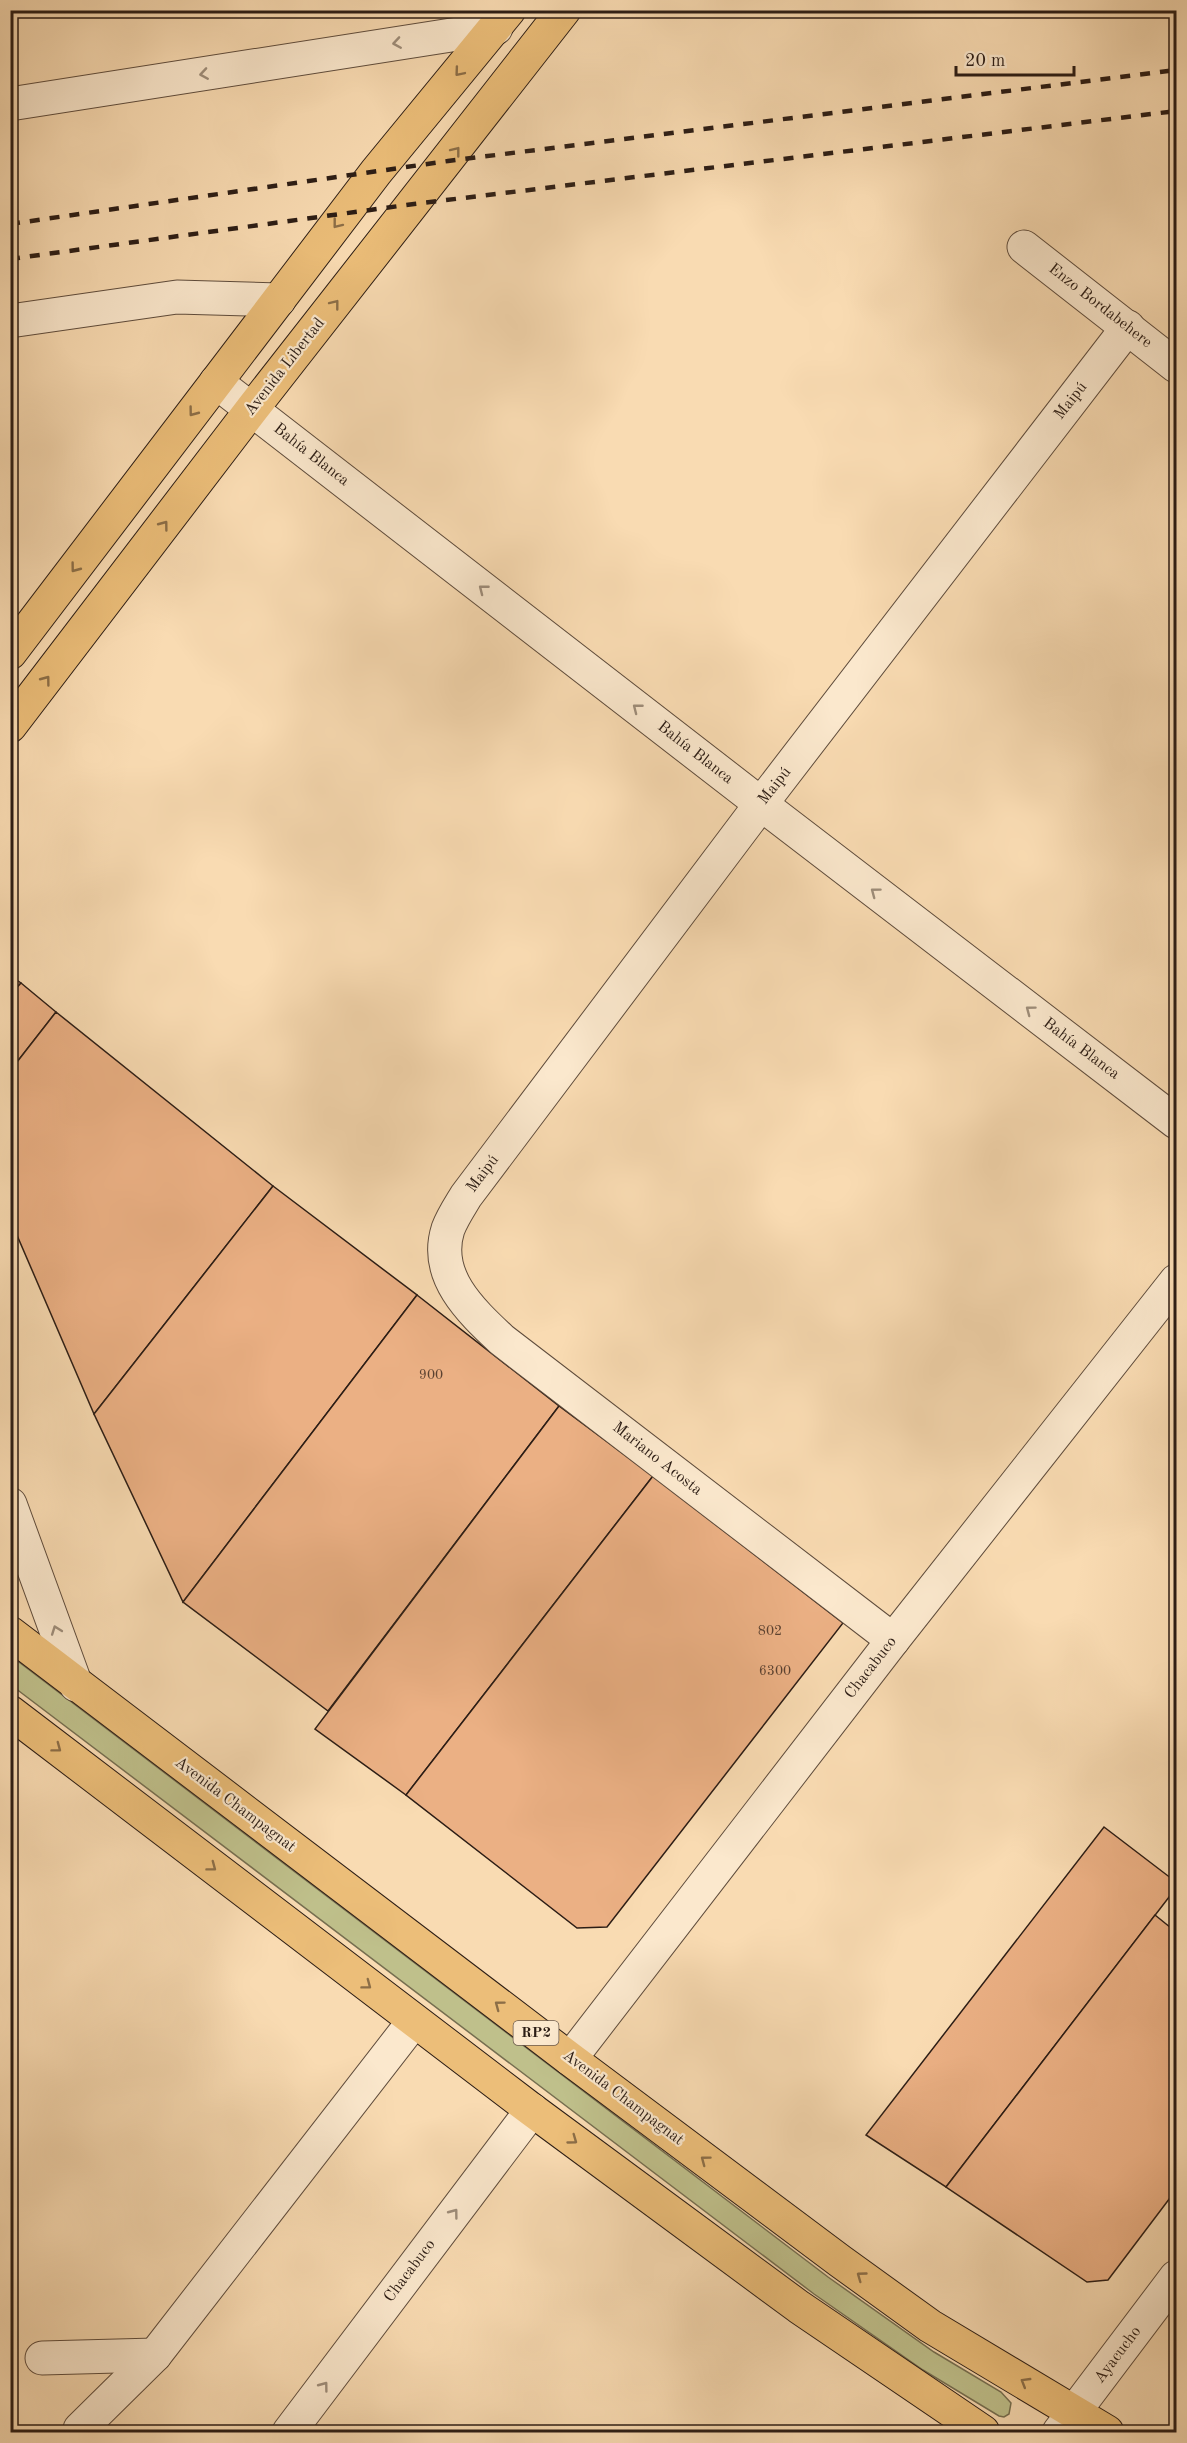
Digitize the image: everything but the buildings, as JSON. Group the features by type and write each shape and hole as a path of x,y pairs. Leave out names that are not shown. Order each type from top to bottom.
{"main road":[{"name":"Avenida Libertad","path":"10,726 252,409 564,10"},
{"path":"10,653 376,172 503,19"},
{"name":"Avenida Champagnat","path":"10,1633 570,2059 930,2326 1067,2422 1107,2433"},
{"path":"10,1712 532,2110 799,2307 983,2433"}],"street":[{"path":"10,104 503,19"},
{"name":"Enzo Bordabehere","path":"1024,247 1176,366"},
{"path":"10,321 177,297 279,300"},
{"name":"Maipú","path":"446,1257 448,1229 466,1196 761,804 1128,327"},
{"name":"Bahía Blanca","path":"216,382 1176,1122"},
{"name":"Mariano Acosta","path":"446,1257 453,1285 470,1311 502,1340 893,1640"},
{"name":"Chacabuco","path":"570,2059 893,1640 1176,1281"},
{"path":"10,1504 76,1685"},
{"path":"80,2429 155,2355 414,2022"},
{"name":"Chacabuco","path":"289,2433 532,2110"},
{"name":"Ayacucho","path":"1067,2422 1176,2277"},
{"path":"42,2358 155,2355"}],"green space":[{"path":"11,1656 828,2277 934,2352 1001,2392 1011,2403 1009,2414 1004,2417 999,2416 923,2370 814,2294 11,1685"}],"railway":[{"path":"10,224 448,161 1176,70"},
{"path":"10,259 414,204 1176,111"}]}
